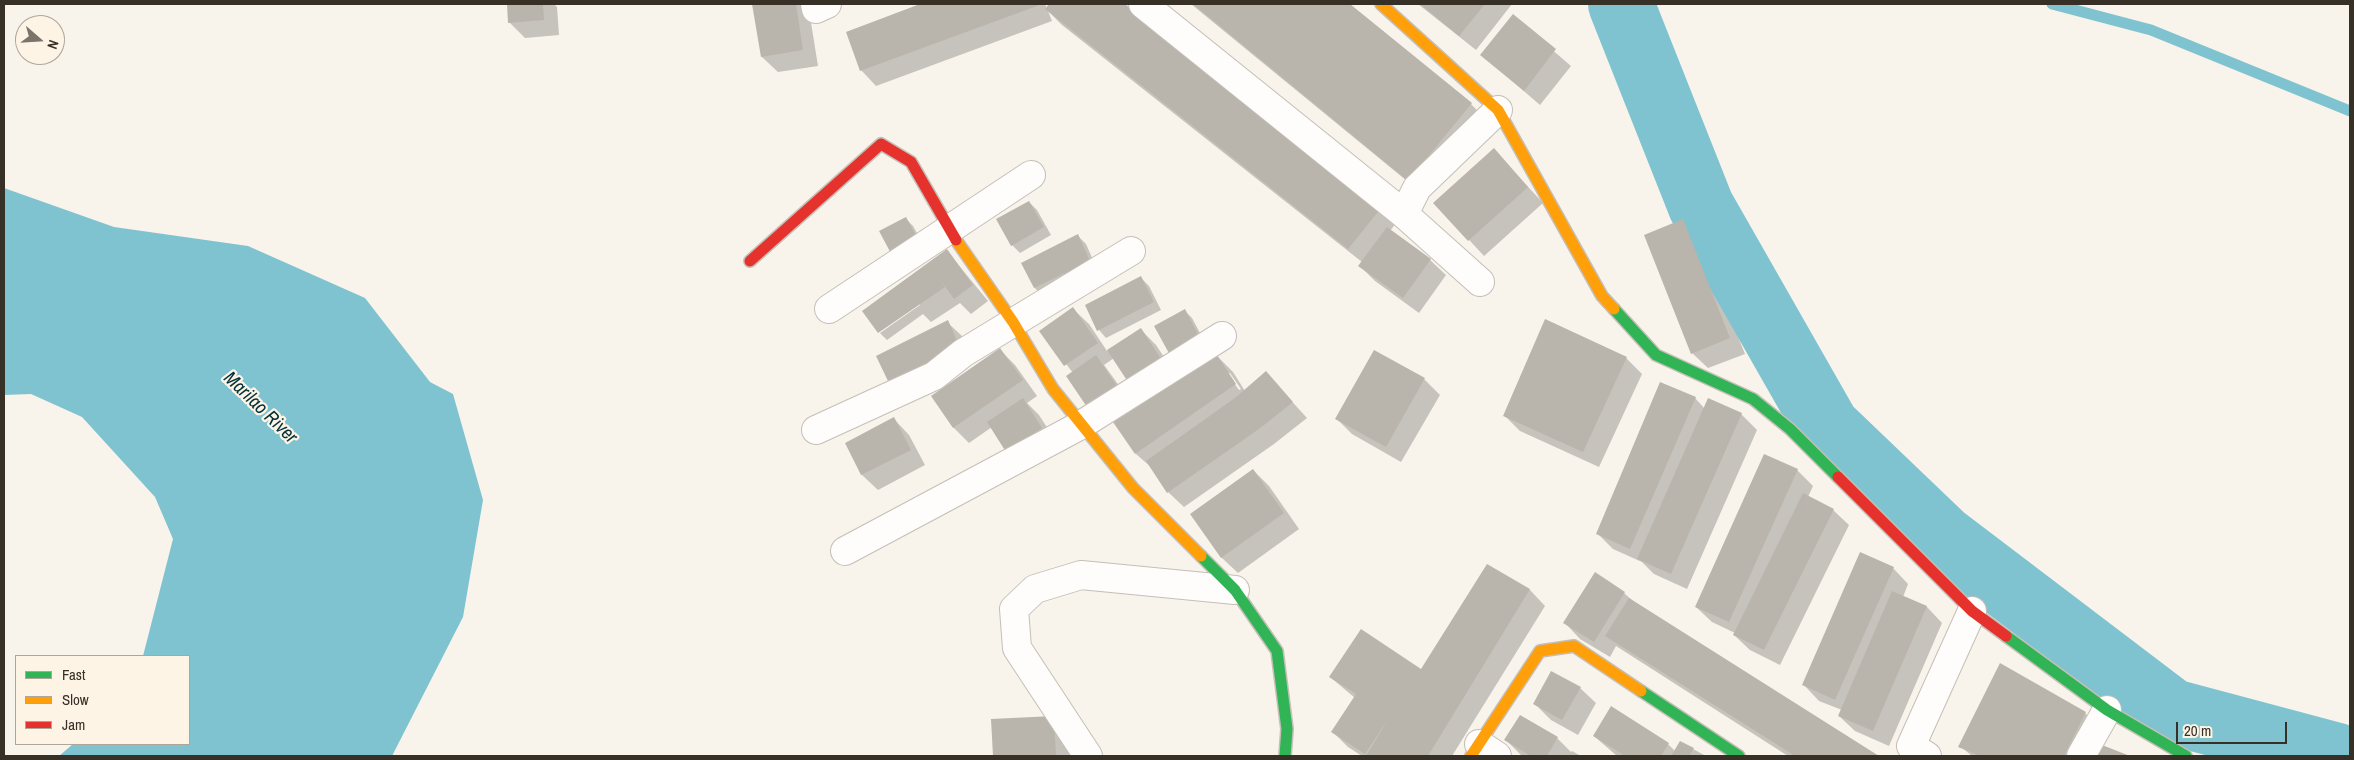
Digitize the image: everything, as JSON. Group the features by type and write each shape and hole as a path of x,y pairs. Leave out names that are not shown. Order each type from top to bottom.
{"street":[{"path":"815,4 816,9 827,4"},
{"path":"1143,4 1404,214 1480,282"},
{"path":"1381,4 1498,110 1602,296 1656,355 1752,399 1790,429 1972,611 2107,710 2186,756"},
{"path":"1404,214 1417,188 1498,110"},
{"path":"750,261 880,144 911,162 950,229 1013,322 1053,389 1133,488 1235,590 1276,651 1287,729 1285,756"},
{"path":"829,309 1031,176"},
{"path":"816,430 934,376 963,353 1131,251"},
{"path":"845,551 1081,425 1222,336"},
{"path":"1088,756 1017,648 1014,609 1035,590 1081,575 1235,590"},
{"path":"1927,756 1912,746 1972,611"},
{"path":"1482,752 1540,651 1574,646 1739,756"},
{"path":"2081,756 2107,710"}],"water":[{"name":"Marilao River","path":"4,188 114,227 248,246 365,298 430,382 453,394 483,500 463,617 392,756 59,756 72,745 190,745 190,655 143,655 173,539 155,497 82,417 31,394 4,395"}],"building":[{"path":"507,4 543,4 544,20 508,23"},
{"path":"752,4 796,4 803,50 761,57"},
{"path":"920,4 1037,4 1037,6 860,71 846,32"},
{"path":"1049,4 1125,4 1382,207 1348,249 1045,9"},
{"path":"1193,4 1350,4 1472,103 1408,181"},
{"path":"1420,4 1485,4 1459,36"},
{"path":"1513,14 1556,49 1524,91 1480,55"},
{"path":"1494,148 1528,187 1468,241 1433,203"},
{"path":"1029,201 1044,227 1011,246 996,219"},
{"path":"906,217 921,245 894,259 879,231"},
{"path":"1683,219 1730,338 1691,354 1644,235"},
{"path":"1387,227 1431,259 1403,298 1358,266"},
{"path":"1078,234 1090,261 1034,288 1021,263"},
{"path":"947,249 973,285 954,299 937,275 945,287 878,333 862,311"},
{"path":"1141,276 1154,302 1097,331 1085,305"},
{"path":"1073,307 1098,343 1064,366 1039,331"},
{"path":"1185,309 1200,338 1170,355 1154,326"},
{"path":"1545,319 1627,357 1583,452 1503,416"},
{"path":"948,320 960,348 888,381 876,356"},
{"path":"1141,328 1163,362 1130,385 1107,350"},
{"path":"1000,348 1023,380 953,428 931,396"},
{"path":"1374,350 1425,378 1386,447 1335,419"},
{"path":"1096,355 1117,386 1087,407 1066,376"},
{"path":"1217,355 1236,384 1135,454 1113,422"},
{"path":"1266,371 1293,402 1259,429 1167,493 1146,461 1235,398"},
{"path":"1660,382 1696,397 1630,549 1596,534"},
{"path":"1023,398 1042,428 1006,452 987,422"},
{"path":"1708,398 1742,413 1671,574 1637,559"},
{"path":"894,417 911,450 861,475 845,443"},
{"path":"1764,454 1798,469 1729,622 1695,607"},
{"path":"1253,469 1284,513 1221,558 1190,514"},
{"path":"1803,493 1834,509 1764,650 1733,635"},
{"path":"1860,552 1894,567 1835,700 1802,685"},
{"path":"1487,564 1530,589 1428,756 1366,756 1389,718 1365,754 1331,732 1356,694 1329,677 1361,629 1421,669"},
{"path":"1595,572 1625,592 1594,642 1563,623"},
{"path":"1892,591 1927,606 1873,731 1838,716"},
{"path":"1629,598 1879,756 1795,756 1605,636"},
{"path":"2000,663 2086,712 2064,756 1980,756 1958,747"},
{"path":"1551,671 1581,687 1562,720 1533,704"},
{"path":"1611,706 1669,743 1661,756 1625,756 1593,736"},
{"path":"1520,715 1558,737 1547,756 1531,756 1504,740"},
{"path":"1054,716 1056,756 993,756 991,719"},
{"path":"1680,741 1694,748 1689,756 1671,756"},
{"path":"2102,745 2130,756 2097,756"}],"waterway":[{"path":"1621,4 1701,206 1827,427 1943,538 2172,712 2337,756"},
{"path":"2052,4 2151,30 2350,111"}],"traffic: fast":[{"path":"1614,309 1656,355 1753,399 1790,429 1838,477"},
{"path":"1201,556 1235,590 1277,651 1287,729 1285,756"},
{"path":"2006,636 2107,710 2186,756"},
{"path":"1641,691 1739,756"}],"traffic: slow":[{"path":"1381,4 1498,110 1602,296 1614,309"},
{"path":"956,240 1013,322 1053,389 1133,488 1201,556"},
{"path":"1471,756 1540,651 1574,646 1641,691"}],"traffic: jam":[{"path":"750,261 881,144 911,162 956,240"},
{"path":"1838,477 1972,611 2006,636"}]}
